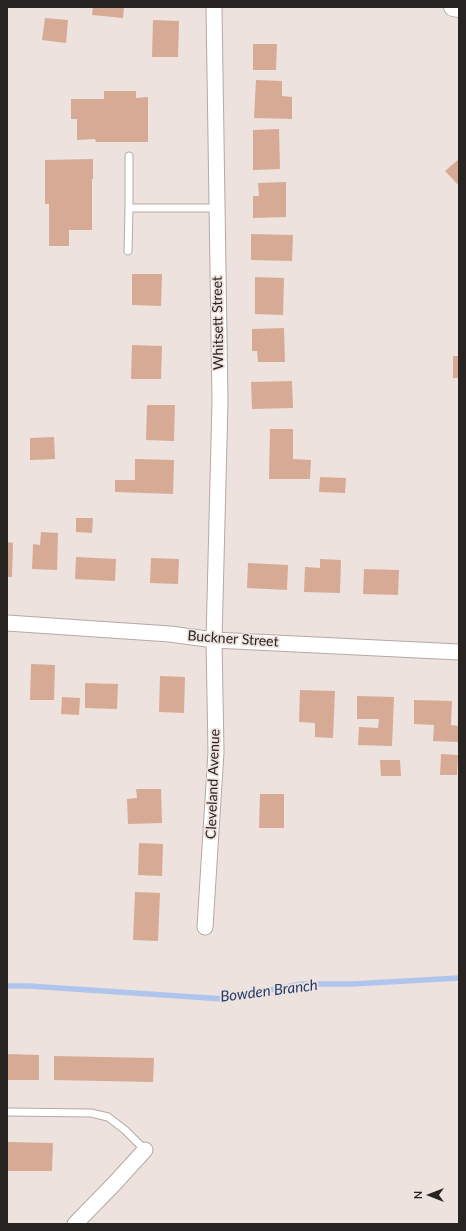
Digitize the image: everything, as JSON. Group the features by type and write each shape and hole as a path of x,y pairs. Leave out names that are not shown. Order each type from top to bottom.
{"street":[{"name":"Whitsett Street","path":"214,7 220,401 214,640"},
{"path":"453,7 459,8"},
{"name":"Buckner Street","path":"7,624 170,634 214,640 459,652"},
{"name":"Cleveland Avenue","path":"205,927 216,752 214,640"},
{"path":"75,1224 145,1150"}],"lane":[{"path":"128,156 128,250"},
{"path":"129,208 216,208"},
{"path":"7,1112 97,1114 108,1118 125,1130 145,1150"}],"building":[{"path":"93,7 124,7 123,18 92,15"},
{"path":"45,18 68,20 66,43 42,40"},
{"path":"153,20 179,21 178,57 152,57"},
{"path":"253,44 277,44 276,70 253,70"},
{"path":"256,80 282,81 282,96 292,97 292,119 254,118"},
{"path":"104,91 136,91 136,98 148,97 148,142 96,142 95,139 77,140 77,119 71,119 71,99 104,99"},
{"path":"279,129 280,169 253,170 253,130"},
{"path":"93,159 92,230 69,230 69,246 49,246 49,204 45,204 45,160"},
{"path":"459,159 459,186 445,171"},
{"path":"286,182 286,217 253,218 253,196 259,196 258,183"},
{"path":"251,234 293,235 292,261 251,260"},
{"path":"132,274 162,274 161,306 132,305"},
{"path":"255,277 284,278 283,315 255,314"},
{"path":"284,328 285,362 258,362 257,351 252,351 252,329"},
{"path":"132,345 162,346 161,379 131,379"},
{"path":"453,356 459,356 459,378 453,378"},
{"path":"292,381 293,408 252,409 251,382"},
{"path":"147,405 175,405 174,441 146,440"},
{"path":"270,429 293,429 293,459 311,460 310,479 269,479"},
{"path":"54,437 55,459 30,460 30,438"},
{"path":"135,459 174,460 173,494 115,492 115,480 135,480"},
{"path":"320,477 346,478 345,493 319,492"},
{"path":"76,518 93,518 92,533 76,532"},
{"path":"41,532 58,533 57,570 32,569 33,544 40,545"},
{"path":"7,542 13,543 12,577 7,577"},
{"path":"76,557 116,559 115,581 75,579"},
{"path":"151,558 179,559 178,584 150,583"},
{"path":"320,559 341,560 340,593 304,592 305,567 320,568"},
{"path":"248,563 288,565 287,590 247,588"},
{"path":"364,569 399,570 398,595 363,594"},
{"path":"31,664 55,665 54,700 30,700"},
{"path":"160,676 185,677 184,713 159,712"},
{"path":"85,683 118,684 117,709 85,708"},
{"path":"300,690 335,691 333,738 315,737 315,723 299,722"},
{"path":"357,696 394,697 392,746 358,745 359,727 378,728 379,719 357,719"},
{"path":"62,697 80,698 79,715 61,714"},
{"path":"414,700 452,701 451,725 459,726 459,742 433,741 434,725 414,724"},
{"path":"441,754 458,755 457,775 440,775"},
{"path":"380,760 400,760 401,776 381,776"},
{"path":"136,789 161,789 162,823 128,824 127,799 137,798"},
{"path":"260,794 284,794 284,828 259,828"},
{"path":"139,843 163,844 162,876 138,875"},
{"path":"135,892 160,893 158,941 133,940"},
{"path":"7,1054 39,1055 39,1080 7,1080"},
{"path":"54,1056 154,1058 153,1082 54,1080"},
{"path":"7,1142 53,1143 52,1171 7,1171"}],"waterway":[{"name":"Bowden Branch","path":"7,986 29,986 224,999 301,984 352,984 459,978"}]}
